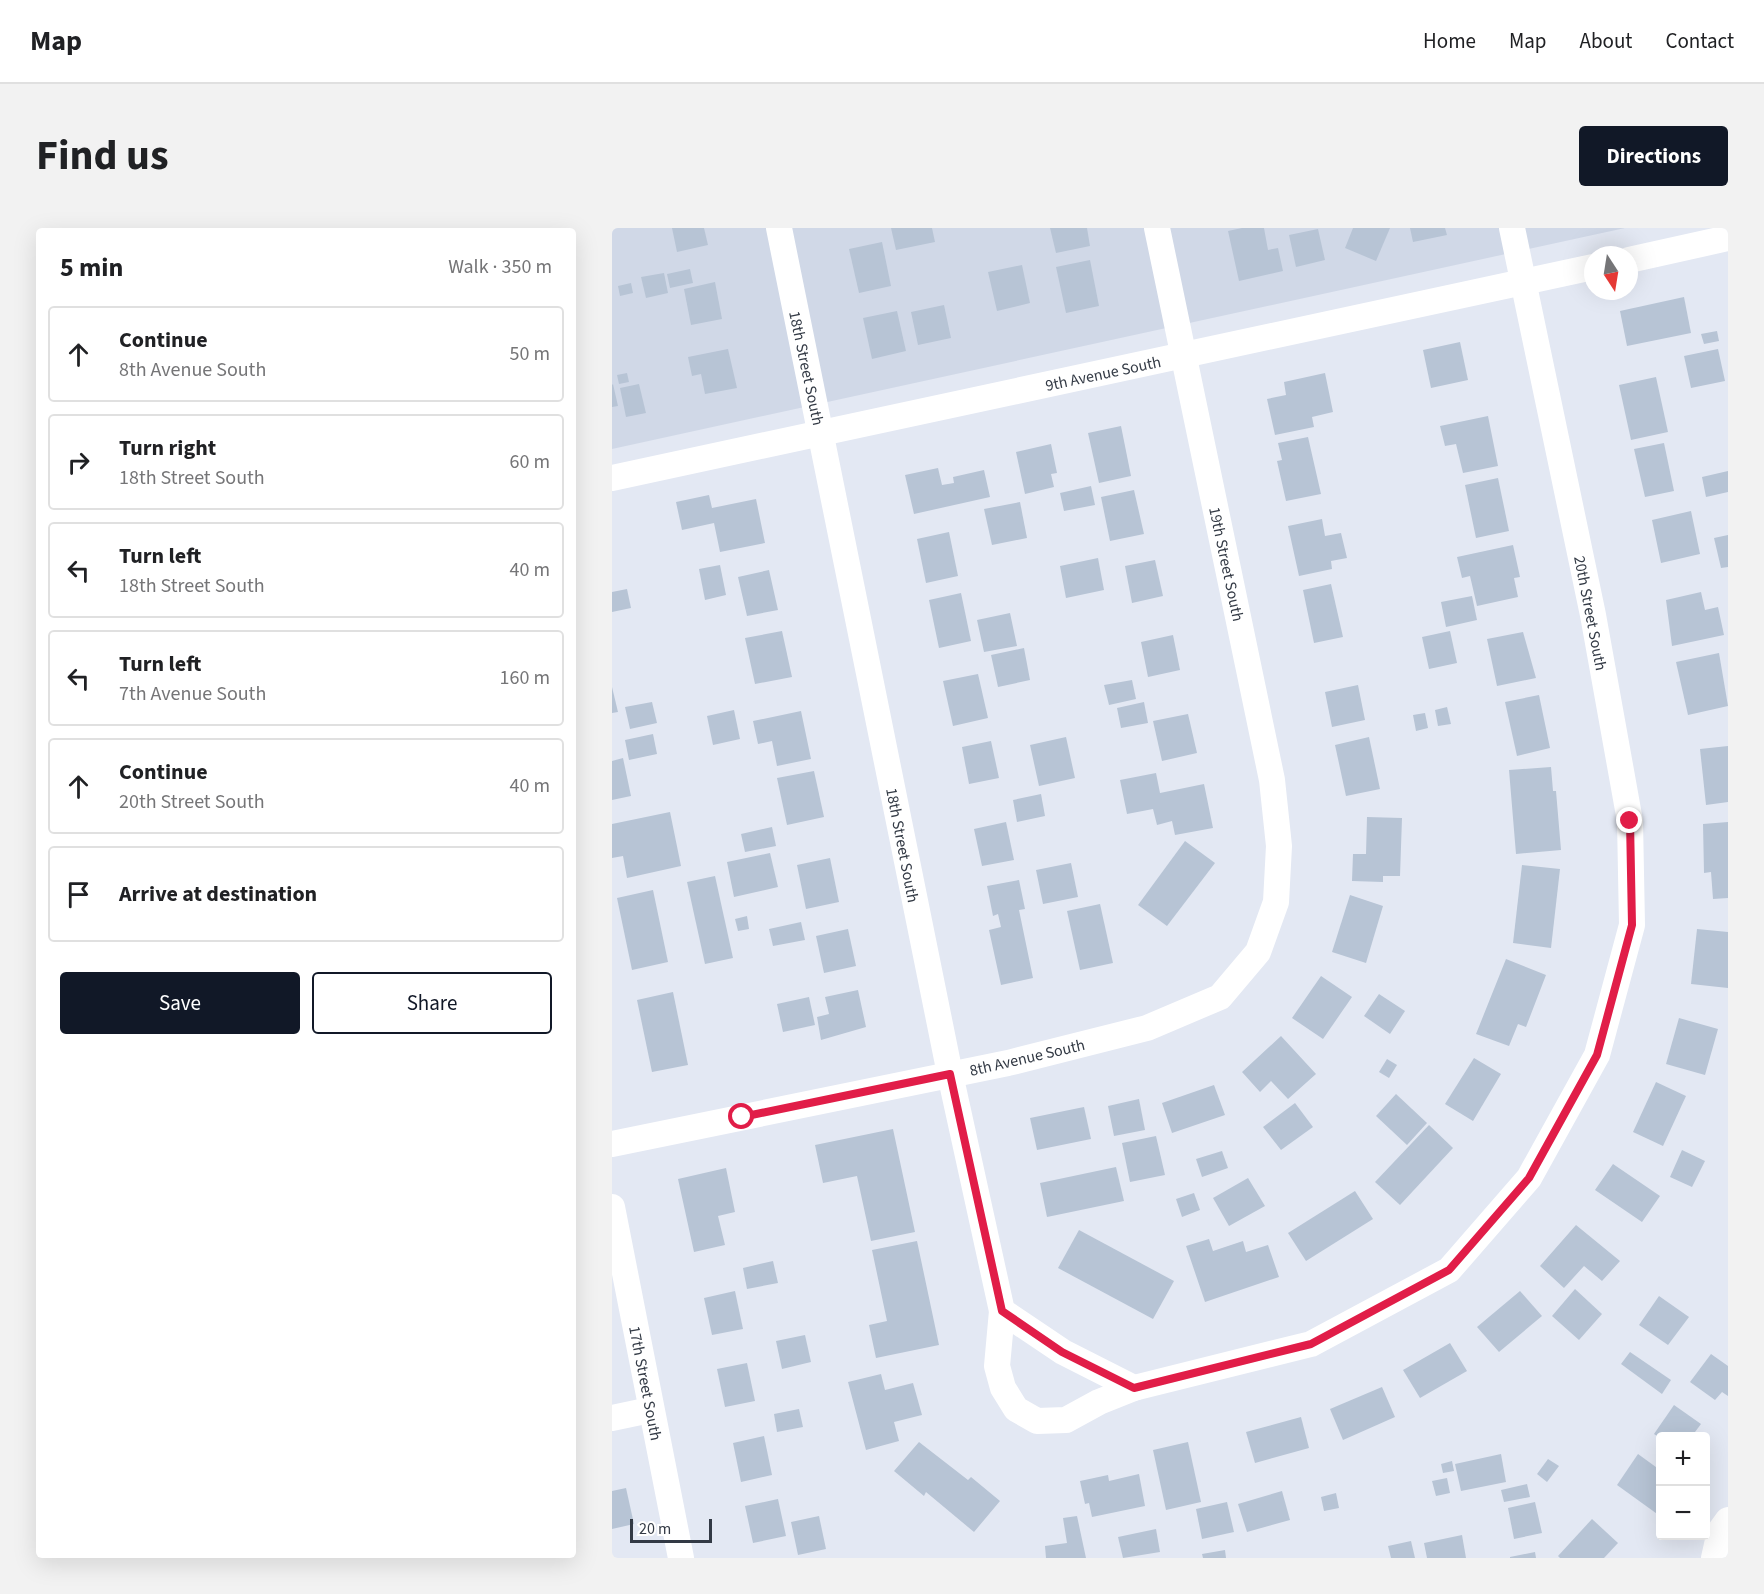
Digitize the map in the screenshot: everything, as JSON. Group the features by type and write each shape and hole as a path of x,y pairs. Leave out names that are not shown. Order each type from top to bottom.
{"street":[{"name":"18th Street South","path":"779,228 950,1074 1002,1311 997,1366 1003,1388 1016,1409 1037,1421 1066,1420 1099,1402 1134,1388"},
{"name":"19th Street South","path":"1157,228 1272,780 1279,846 1276,902"},
{"name":"20th Street South","path":"1134,1388 1311,1344 1449,1270 1529,1178 1597,1055 1632,925 1630,821 1593,615 1512,228"},
{"path":"1638,258 1728,238"},
{"name":"9th Avenue South","path":"612,478 1584,269"},
{"name":"8th Avenue South","path":"612,1144 1008,1063 1147,1028 1220,997 1258,952 1276,902"},
{"name":"17th Street South","path":"612,1207 650,1410 681,1558"},
{"path":"1002,1311 1062,1352 1134,1388"},
{"path":"612,1418 650,1410"},
{"path":"1714,1558 1720,1531 1728,1520"}],"shaded area":[{"path":"612,228 1625,228 612,449"}],"building":[{"path":"672,228 704,228 708,245 677,252"},
{"path":"891,228 932,228 935,242 896,250"},
{"path":"1050,228 1087,228 1090,246 1056,253"},
{"path":"1242,228 1264,228 1268,250 1278,248 1283,271 1239,281 1228,231"},
{"path":"1353,228 1390,228 1376,261 1345,248"},
{"path":"1410,228 1445,228 1447,235 1413,242"},
{"path":"1318,229 1325,260 1296,267 1289,235"},
{"path":"882,242 891,286 859,293 849,249"},
{"path":"1090,260 1099,306 1066,313 1056,267"},
{"path":"1022,265 1030,303 997,311 988,272"},
{"path":"690,269 693,283 670,288 667,274"},
{"path":"664,273 668,293 646,298 641,277"},
{"path":"715,282 722,319 691,325 684,289"},
{"path":"631,283 633,293 620,296 618,286"},
{"path":"1684,297 1691,333 1627,346 1620,311"},
{"path":"944,305 951,338 918,345 911,312"},
{"path":"897,311 906,351 872,359 863,318"},
{"path":"1717,331 1719,341 1704,344 1701,334"},
{"path":"1460,342 1468,380 1431,388 1423,350"},
{"path":"728,349 737,388 705,394 701,374 692,376 688,357"},
{"path":"1718,349 1725,381 1691,388 1684,356"},
{"path":"627,373 629,382 619,384 617,375"},
{"path":"1325,373 1333,412 1312,417 1314,427 1275,435 1267,399 1286,395 1284,382"},
{"path":"1656,377 1668,432 1631,440 1619,385"},
{"path":"639,384 646,413 626,417 620,388"},
{"path":"612,385 618,406 612,407"},
{"path":"1488,416 1498,466 1463,473 1456,444 1445,446 1440,426"},
{"path":"1121,426 1131,476 1099,483 1088,433"},
{"path":"1308,437 1321,494 1286,501 1277,461 1282,460 1278,443"},
{"path":"1664,443 1674,491 1645,497 1634,449"},
{"path":"1051,444 1057,473 1051,474 1054,487 1025,494 1016,452"},
{"path":"938,468 942,485 954,483 953,477 984,470 990,497 914,514 905,475"},
{"path":"1728,471 1728,492 1706,497 1702,477"},
{"path":"1498,478 1509,531 1476,538 1465,485"},
{"path":"1091,486 1095,505 1064,511 1060,493"},
{"path":"1134,490 1144,534 1110,541 1101,497"},
{"path":"709,495 712,508 756,499 765,543 720,552 714,523 682,530 676,502"},
{"path":"1020,502 1027,538 992,545 984,509"},
{"path":"1691,511 1700,554 1661,563 1652,520"},
{"path":"1322,519 1325,536 1341,533 1347,558 1331,561 1332,569 1299,576 1288,526"},
{"path":"949,532 958,576 926,583 917,539"},
{"path":"1728,535 1728,567 1721,568 1714,538"},
{"path":"1513,545 1520,577 1514,578 1518,597 1477,606 1470,576 1462,578 1457,557"},
{"path":"1098,558 1104,590 1066,598 1060,566"},
{"path":"1155,560 1163,596 1132,603 1125,566"},
{"path":"720,565 726,595 705,600 699,569"},
{"path":"769,570 778,610 747,616 738,577"},
{"path":"1331,584 1343,637 1314,643 1303,590"},
{"path":"627,589 631,608 612,612 612,592"},
{"path":"1701,592 1705,610 1718,607 1724,635 1672,646 1666,600"},
{"path":"961,593 971,641 939,648 929,600"},
{"path":"1472,596 1477,620 1446,627 1441,602"},
{"path":"1010,613 1017,646 984,652 977,620"},
{"path":"782,631 792,677 755,684 745,638"},
{"path":"1450,631 1457,663 1429,669 1422,637"},
{"path":"1523,632 1536,678 1497,686 1487,639"},
{"path":"1173,635 1180,670 1148,677 1141,642"},
{"path":"1024,648 1030,680 998,687 991,655"},
{"path":"1719,653 1728,706 1688,715 1676,662"},
{"path":"978,674 988,718 953,726 943,681"},
{"path":"1132,680 1136,699 1109,705 1104,685"},
{"path":"1358,685 1365,720 1332,727 1325,692"},
{"path":"612,687 618,712 612,713"},
{"path":"1539,695 1550,748 1517,756 1505,702"},
{"path":"652,702 657,723 630,729 625,707"},
{"path":"1144,702 1148,723 1121,728 1117,708"},
{"path":"1447,707 1451,724 1438,726 1435,710"},
{"path":"734,710 740,739 713,745 707,716"},
{"path":"801,711 811,759 777,766 772,741 758,744 753,721"},
{"path":"1425,713 1428,728 1416,731 1413,715"},
{"path":"1188,714 1197,753 1162,761 1153,721"},
{"path":"653,734 657,754 629,760 625,740"},
{"path":"1066,737 1075,778 1039,786 1030,745"},
{"path":"1369,737 1380,789 1346,796 1335,745"},
{"path":"991,741 999,778 969,784 962,747"},
{"path":"1728,746 1728,802 1706,805 1700,749"},
{"path":"623,758 631,796 612,800 612,761"},
{"path":"1551,767 1553,791 1556,791 1561,850 1516,854 1509,770"},
{"path":"814,771 824,817 787,825 777,778"},
{"path":"1156,773 1160,793 1204,784 1213,828 1175,835 1172,821 1157,825 1153,809 1127,814 1120,780"},
{"path":"1041,794 1045,816 1017,822 1013,800"},
{"path":"670,812 681,866 627,878 623,856 612,858 612,824"},
{"path":"1367,817 1402,818 1400,876 1383,876 1383,882 1352,881 1353,854 1366,854"},
{"path":"1006,822 1014,860 982,866 974,829"},
{"path":"1728,822 1728,898 1713,899 1711,872 1704,873 1703,824"},
{"path":"772,827 776,846 745,852 741,834"},
{"path":"1185,841 1215,863 1167,926 1138,905"},
{"path":"770,853 778,887 734,897 727,862"},
{"path":"830,858 839,902 806,909 797,865"},
{"path":"1071,863 1078,897 1043,904 1036,870"},
{"path":"1522,865 1560,869 1551,948 1513,943"},
{"path":"715,876 733,958 705,964 687,882"},
{"path":"1019,880 1025,909 1019,910 1033,978 1001,985 989,930 1001,927 998,914 993,916 987,886"},
{"path":"653,890 668,962 632,970 617,898"},
{"path":"1350,895 1383,906 1366,963 1332,952"},
{"path":"1100,904 1113,963 1080,970 1067,911"},
{"path":"747,916 749,929 738,931 735,919"},
{"path":"801,922 805,940 773,946 769,929"},
{"path":"848,929 856,966 824,973 816,936"},
{"path":"1697,929 1728,932 1728,988 1691,984"},
{"path":"1506,959 1546,975 1526,1027 1518,1024 1509,1046 1476,1034"},
{"path":"1321,976 1352,997 1323,1039 1292,1018"},
{"path":"858,990 866,1027 821,1040 817,1017 829,1014 825,997"},
{"path":"673,992 688,1065 652,1072 637,1000"},
{"path":"1379,994 1405,1011 1390,1034 1364,1016"},
{"path":"809,997 815,1025 783,1032 777,1004"},
{"path":"1679,1018 1718,1029 1705,1075 1666,1064"},
{"path":"1281,1036 1316,1074 1288,1099 1271,1081 1260,1092 1242,1072"},
{"path":"1474,1058 1501,1074 1473,1121 1445,1104"},
{"path":"1387,1059 1397,1065 1389,1078 1379,1072"},
{"path":"1656,1082 1686,1096 1663,1146 1633,1132"},
{"path":"1214,1085 1225,1115 1172,1133 1162,1103"},
{"path":"1396,1094 1427,1123 1407,1145 1376,1116"},
{"path":"1139,1099 1145,1130 1114,1136 1108,1106"},
{"path":"1295,1103 1313,1127 1281,1150 1263,1127"},
{"path":"1084,1107 1091,1139 1037,1150 1030,1118"},
{"path":"1429,1125 1453,1148 1400,1205 1375,1182"},
{"path":"893,1129 915,1232 871,1241 857,1176 823,1183 815,1145"},
{"path":"1156,1136 1165,1175 1130,1182 1122,1143"},
{"path":"1682,1150 1705,1161 1692,1187 1670,1177"},
{"path":"1222,1151 1228,1168 1202,1177 1196,1159"},
{"path":"1613,1164 1660,1196 1642,1222 1595,1190"},
{"path":"1116,1167 1124,1201 1047,1217 1040,1183"},
{"path":"726,1168 735,1212 718,1216 725,1245 694,1252 678,1179"},
{"path":"1248,1178 1265,1206 1229,1226 1213,1198"},
{"path":"1355,1191 1373,1219 1306,1261 1288,1233"},
{"path":"1194,1193 1200,1210 1182,1217 1176,1199"},
{"path":"1576,1225 1620,1261 1602,1281 1584,1266 1564,1288 1540,1266"},
{"path":"1079,1230 1174,1281 1153,1319 1058,1268"},
{"path":"1209,1239 1213,1251 1243,1241 1246,1252 1268,1245 1279,1277 1205,1302 1186,1246"},
{"path":"917,1241 939,1345 876,1358 869,1325 887,1321 872,1250"},
{"path":"773,1261 778,1283 747,1289 743,1268"},
{"path":"1575,1289 1602,1314 1579,1340 1552,1316"},
{"path":"735,1291 743,1329 712,1335 704,1298"},
{"path":"1520,1291 1542,1316 1499,1352 1477,1327"},
{"path":"1659,1296 1689,1317 1668,1345 1639,1325"},
{"path":"805,1335 811,1362 782,1369 776,1341"},
{"path":"1450,1343 1467,1371 1420,1398 1403,1370"},
{"path":"1630,1352 1671,1380 1662,1394 1621,1364"},
{"path":"1711,1354 1728,1366 1728,1396 1722,1392 1715,1400 1690,1382"},
{"path":"747,1363 755,1401 725,1407 717,1369"},
{"path":"881,1374 885,1390 913,1383 922,1415 894,1422 899,1441 866,1450 848,1382"},
{"path":"1382,1387 1395,1417 1343,1440 1330,1409"},
{"path":"1674,1405 1701,1424 1695,1432 1656,1432 1656,1435 1654,1434"},
{"path":"799,1409 803,1427 777,1432 774,1414"},
{"path":"1301,1417 1309,1448 1255,1463 1246,1432"},
{"path":"764,1436 772,1475 741,1482 733,1443"},
{"path":"919,1442 968,1480 971,1477 1000,1501 974,1532 926,1492 924,1496 894,1471"},
{"path":"1188,1442 1201,1502 1166,1510 1153,1450"},
{"path":"1501,1454 1506,1482 1461,1491 1455,1464"},
{"path":"1638,1454 1656,1467 1656,1513 1617,1485"},
{"path":"1548,1459 1559,1466 1547,1482 1537,1474"},
{"path":"1452,1461 1454,1471 1443,1473 1441,1464"},
{"path":"1139,1474 1145,1506 1092,1517 1089,1503 1085,1504 1080,1481 1108,1475 1109,1481"},
{"path":"1447,1478 1450,1493 1436,1496 1432,1481"},
{"path":"1527,1484 1530,1497 1504,1502 1501,1490"},
{"path":"626,1488 634,1524 612,1529 612,1491"},
{"path":"1282,1491 1290,1520 1247,1532 1238,1504"},
{"path":"1336,1493 1339,1508 1324,1511 1321,1497"},
{"path":"778,1499 786,1536 753,1543 745,1506"},
{"path":"1227,1502 1234,1532 1202,1539 1196,1509"},
{"path":"1535,1502 1542,1533 1514,1539 1508,1508"},
{"path":"819,1516 826,1549 798,1555 791,1522"},
{"path":"1077,1516 1086,1558 1046,1558 1045,1546 1067,1543 1063,1518"},
{"path":"1592,1519 1618,1543 1604,1558 1560,1558 1558,1556"},
{"path":"1156,1529 1160,1552 1123,1558 1118,1537"},
{"path":"1462,1535 1466,1558 1427,1558 1424,1543"},
{"path":"1411,1541 1415,1558 1391,1558 1388,1546"},
{"path":"1225,1550 1226,1558 1203,1558 1202,1554"},
{"path":"1535,1552 1536,1558 1510,1558 1510,1557"}],"route":[{"path":"742,1117 950,1074 1002,1311 1062,1352 1134,1388 1311,1344 1449,1270 1529,1178 1597,1055 1632,925 1630,821"}]}
